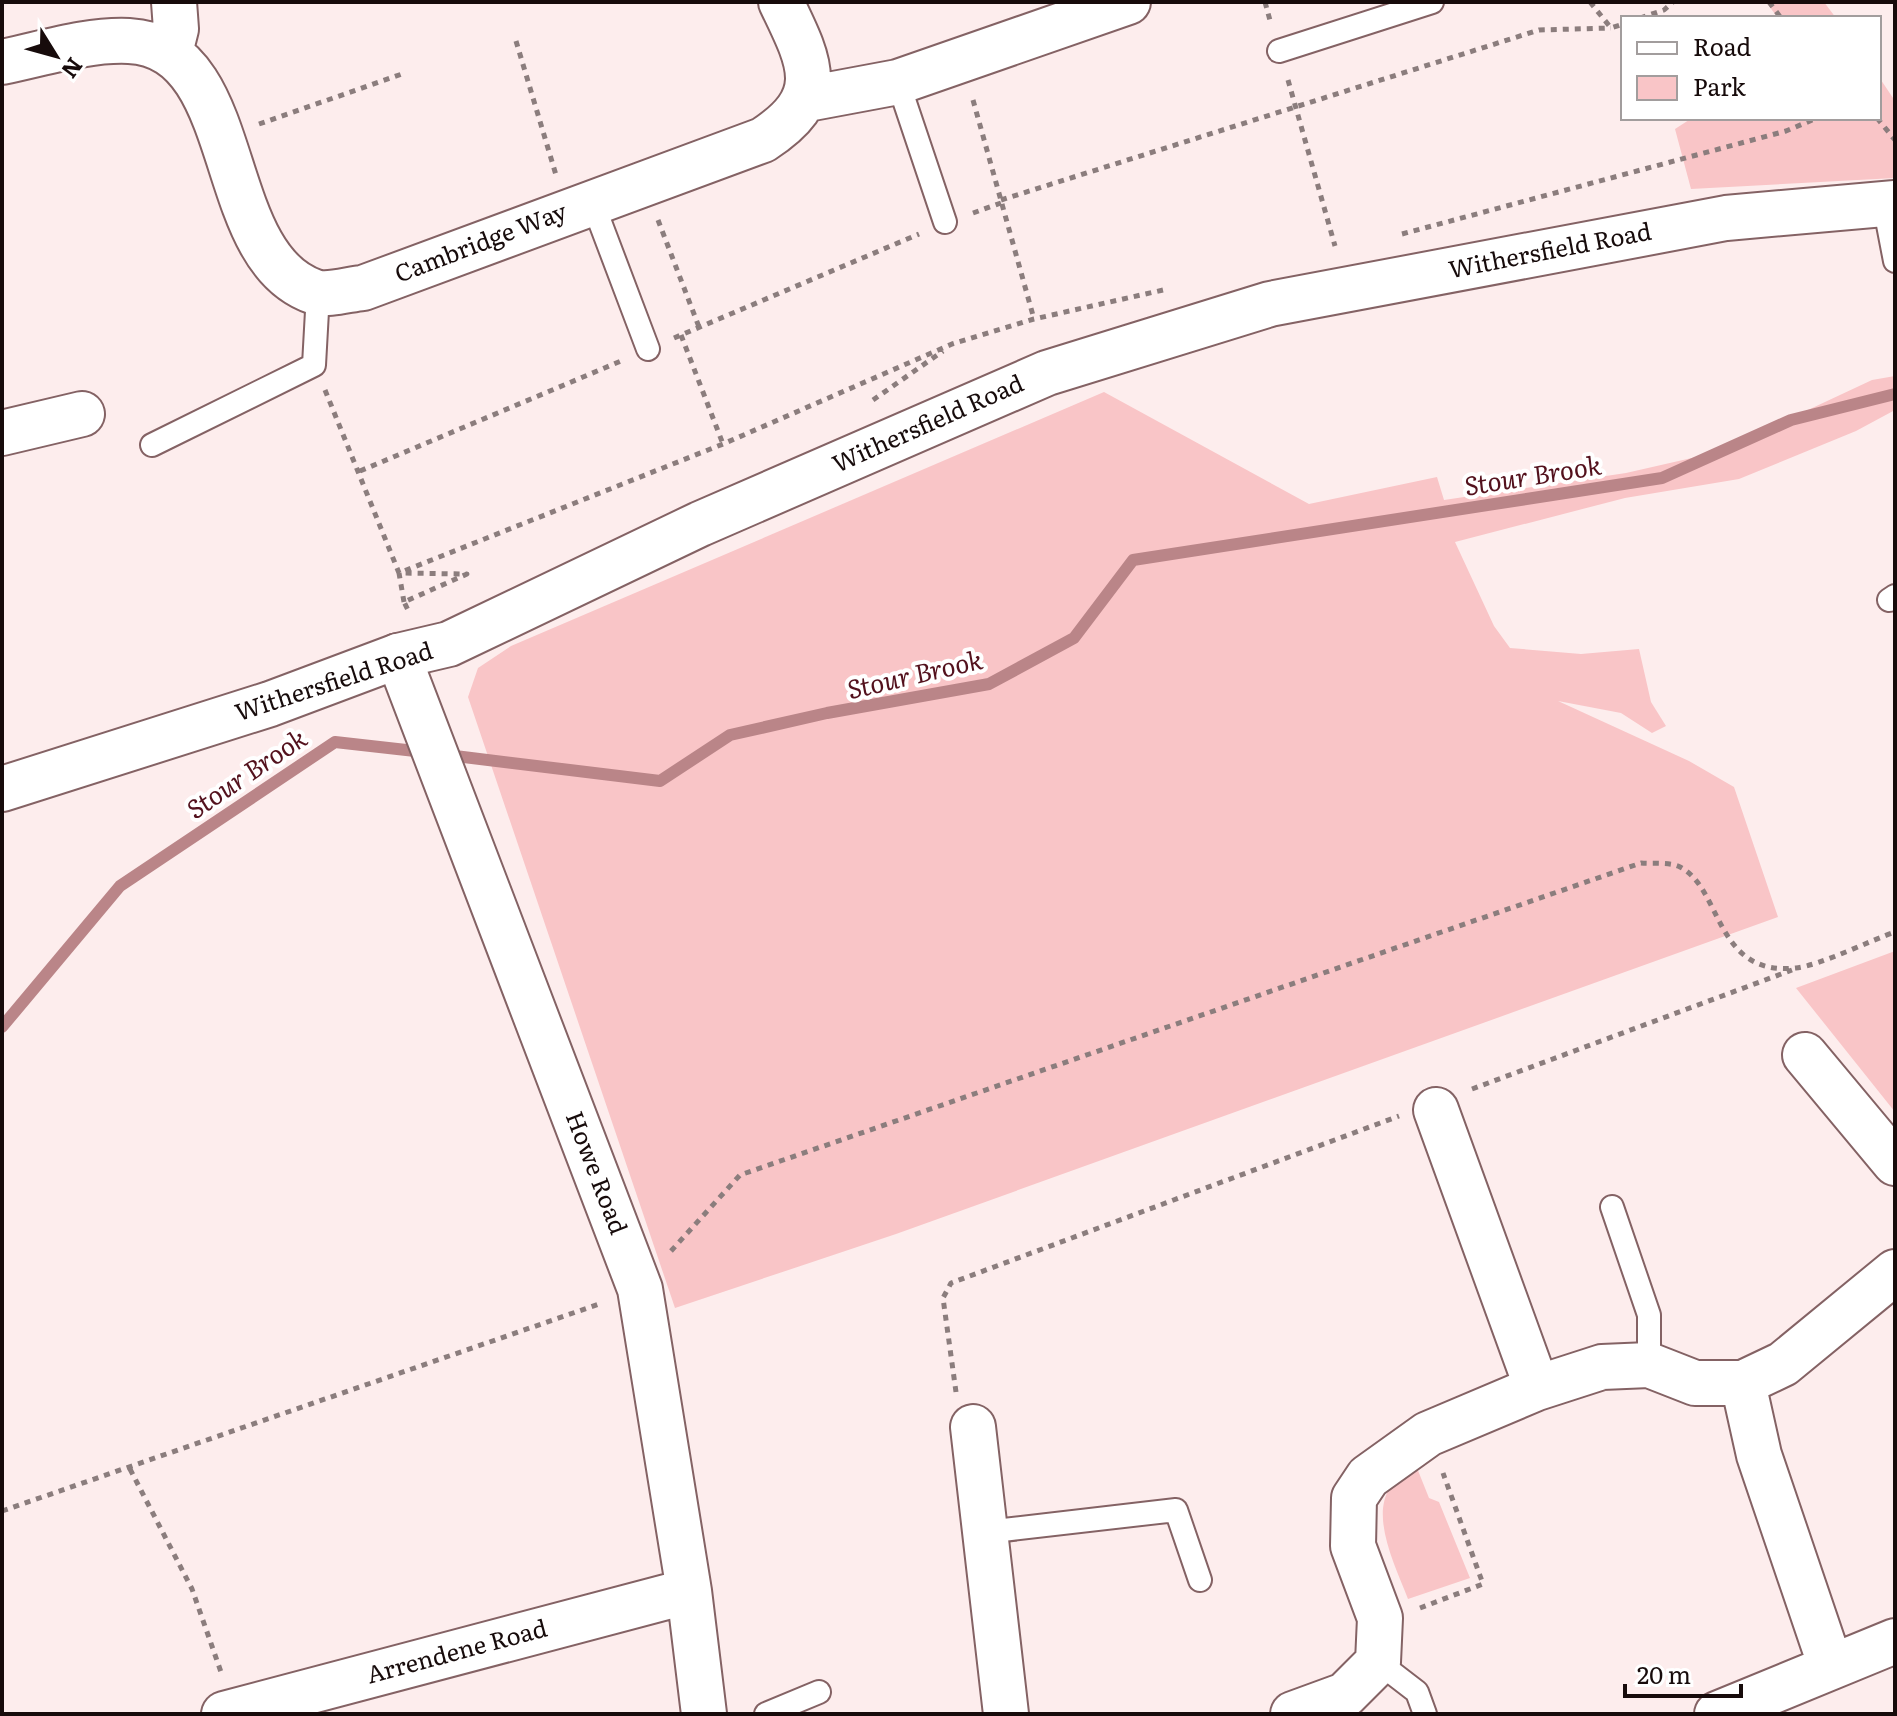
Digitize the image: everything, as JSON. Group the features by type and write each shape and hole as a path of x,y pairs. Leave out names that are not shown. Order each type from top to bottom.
{"street":[{"path":"170,53 176,29 174,2"},
{"path":"781,2 809,68 807,99 898,82 961,59 1026,18 1128,2"},
{"path":"2,62 92,44 131,41 170,53 195,77 263,250 288,279 318,293"},
{"name":"Cambridge Way","path":"318,293 363,288 763,140 786,125 807,99"},
{"name":"Withersfield Road","path":"2,789 270,704 412,653 449,644 700,524 1047,373 1270,304 1726,218 1890,203"},
{"path":"2,433 82,414"},
{"name":"Howe Road","path":"412,653 420,715 651,1275 704,1714"},
{"path":"1805,1055 1895,1163"},
{"path":"1439,1103 1537,1388"},
{"path":"1293,1714 1345,1695 1378,1662 1380,1618 1353,1546 1354,1498 1368,1477 1428,1434 1537,1388 1602,1367 1649,1365 1695,1383 1743,1383 1783,1364 1895,1272"},
{"path":"1743,1383 1759,1455 1831,1667"},
{"path":"966,1415 986,1532 1006,1714"},
{"name":"Arrendene Road","path":"229,1712 689,1591"},
{"path":"1717,1714 1895,1641"}],"lane":[{"path":"1279,51 1432,2"},
{"path":"898,82 945,222"},
{"path":"1890,203 1895,261"},
{"path":"579,206 648,349"},
{"path":"152,445 314,365 318,293"},
{"path":"1612,1207 1649,1315 1649,1365"},
{"path":"986,1532 1176,1510 1200,1580"},
{"path":"1378,1662 1417,1692 1425,1714"},
{"path":"766,1714 819,1692"}],"path":[{"path":"1265,2 1335,246"},
{"path":"1590,2 1611,28"},
{"path":"1644,16 1673,2"},
{"path":"360,471 945,222 1001,202 1539,30 1611,28 1621,25"},
{"path":"516,41 579,206"},
{"path":"399,573 723,444 952,344 1034,319 961,59"},
{"path":"221,138 402,74"},
{"path":"1676,160 1786,131 1812,120"},
{"path":"1879,120 1895,140"},
{"path":"644,183 699,327"},
{"path":"681,335 723,444"},
{"path":"314,365 360,471 399,573 412,653"},
{"path":"399,573 467,574 404,602"},
{"path":"2,1511 130,1469 651,1275 740,1175 1641,863 1678,866 1698,884 1716,920 1736,946 1757,964 1797,968"},
{"path":"966,1415 943,1298 951,1283 1895,932"},
{"path":"1380,1618 1483,1584 1428,1434"},
{"path":"130,1469 192,1589 229,1712"}],"green space":[{"path":"1766,2 1824,2 1834,16 1776,16"},
{"path":"1881,80 1895,101 1895,178 1691,189 1675,129 1689,120 1881,120"},
{"path":"1895,376 1895,410 1856,431 1739,479 1625,498 1455,542 1494,626 1510,648 1581,654 1639,649 1651,702 1666,726 1652,733 1621,713 1558,701 1689,761 1734,787 1778,917 896,1234 675,1308 468,697 478,668 511,646 1104,392 1309,504 1437,477 1444,500 1626,473 1718,452 1872,380"},
{"path":"1895,951 1895,1112 1796,988"},
{"path":"1417,1468 1429,1498 1439,1502 1470,1578 1408,1599 1388,1545 1383,1508 1388,1492 1398,1478"}],"waterway":[{"name":"Stour Brook","path":"447,755 660,781 730,735 827,713 989,684 1074,638 1133,560 1662,478 1791,420 1895,394"},
{"name":"Stour Brook","path":"2,1027 120,886 335,742 424,752"}]}
